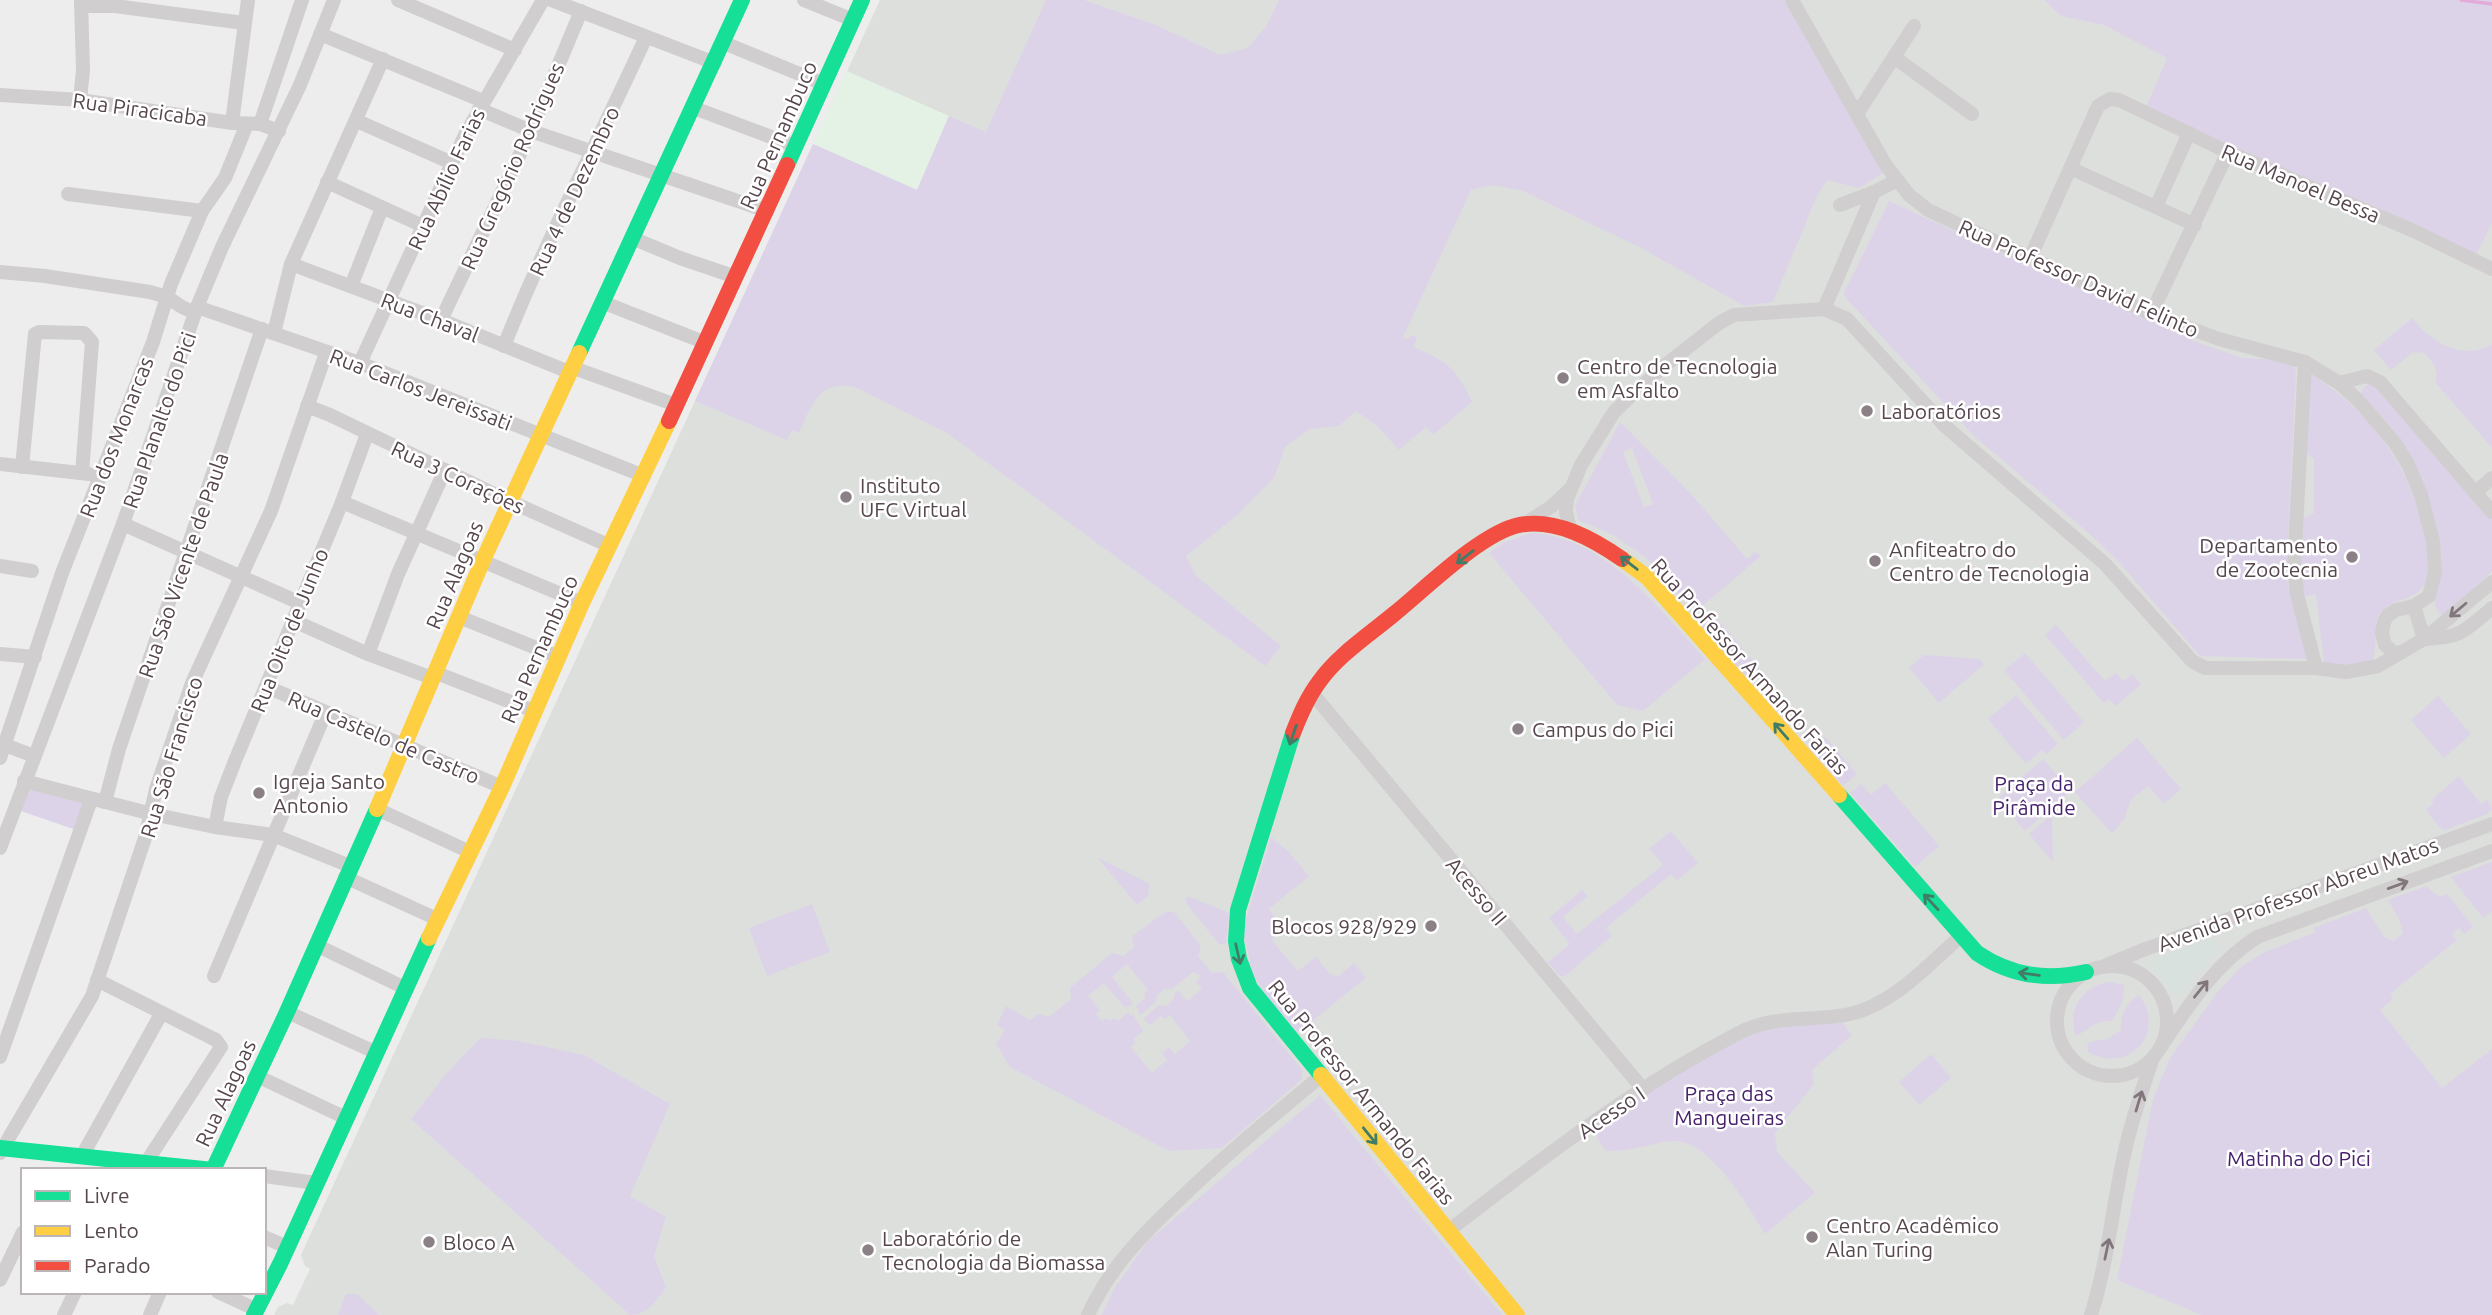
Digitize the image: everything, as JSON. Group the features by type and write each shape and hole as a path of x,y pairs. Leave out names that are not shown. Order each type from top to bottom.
{"street":[{"path":"246,124 244,23 248,0"},
{"name":"Rua dos Monarcas","path":"3,751 62,573 153,342 167,297 202,211 225,178 246,124 302,0"},
{"name":"Rua Planalto do Pici","path":"0,848 123,524 196,310 222,247 279,131 334,0"},
{"path":"398,0 515,50"},
{"name":"Rua Abílio Farias","path":"360,363 481,105 542,0"},
{"path":"551,0 715,63"},
{"name":"Rua Alagoas","path":"214,1168 377,809 482,560 743,0"},
{"path":"804,0 853,20"},
{"name":"Rua Pernambuco","path":"266,1290 437,919 502,787 582,603 706,343 862,0"},
{"name":"Rua Professor David Felinto","path":"1792,0 1896,181 1928,209 2151,314 2219,339 2305,362 2339,383 2358,400 2395,443 2408,464 2421,495 2433,541 2435,572 2428,596 2414,606 2396,610 2388,615 2384,622 2382,633 2385,645 2393,652 2401,653"},
{"path":"80,100 83,70 81,3 244,23"},
{"name":"Rua Gregório Rodrigues","path":"441,320 531,131 581,11"},
{"path":"1857,114 1914,26"},
{"path":"320,34 383,59 531,131 767,211"},
{"name":"Rua 4 de Dezembro","path":"504,346 562,212 646,37"},
{"path":"724,43 824,84"},
{"path":"1894,58 1972,114"},
{"name":"Rua São Vicente de Paula","path":"0,1057 119,749 291,264 383,59"},
{"name":"Rua Piracicaba","path":"0,95 80,100 279,131"},
{"name":"Rua Manoel Bessa","path":"2070,169 2098,106 2110,99 2119,100 2228,152 2414,231 2492,270"},
{"path":"694,108 795,146"},
{"path":"357,121 452,163"},
{"path":"2156,207 2189,132"},
{"path":"2151,314 2228,152"},
{"path":"2030,258 2070,169 2195,225"},
{"path":"1840,205 1896,181"},
{"path":"327,182 423,226"},
{"path":"1824,309 1874,192"},
{"path":"68,194 202,211"},
{"path":"351,286 382,208"},
{"path":"632,238 736,277"},
{"name":"Rua Chaval","path":"291,264 504,346 676,405"},
{"name":"Rua Carlos Jereissati","path":"0,272 45,276 167,297 181,307 268,331 360,363 644,476"},
{"path":"602,302 706,343"},
{"path":"1572,532 1566,512 1567,499 1581,465 1614,412 1659,370 1719,323 1734,315 1824,309 1847,319 1945,426 2105,564 2192,661 2205,668 2316,668 2346,672 2366,670 2378,666 2424,639 2492,582"},
{"path":"22,467 35,334 84,333 92,342 82,472"},
{"name":"Rua São Francisco","path":"1,1150 92,996 145,838 156,789 192,683 271,511 326,353"},
{"path":"2305,362 2294,566 2297,594 2316,668"},
{"path":"2339,383 2367,376 2380,382 2492,512"},
{"name":"Rua 3 Corações","path":"307,406 610,546"},
{"name":"Rua Oito de Junho","path":"215,827 221,797 342,502 367,434"},
{"path":"0,464 82,472 100,477"},
{"path":"368,654 398,574 445,470"},
{"path":"2476,492 2492,478"},
{"path":"1524,525 1562,498 1573,485"},
{"path":"342,502 582,603"},
{"path":"123,524 299,603"},
{"name":"Rua Professor Armando Farias","path":"1517,1315 1250,988 1239,961 1234,934 1238,910 1293,733 1311,692 1346,654 1468,553 1508,529 1524,525 1548,525 1572,532 1616,552 1647,577 1977,953 2006,970 2031,975 2066,976 2086,972"},
{"path":"0,566 32,571"},
{"path":"2414,606 2424,639"},
{"path":"2424,639 2456,635 2492,608"},
{"path":"459,617 559,657"},
{"path":"293,621 368,654 534,711"},
{"path":"0,654 34,657"},
{"name":"Rua Castelo de Castro","path":"267,687 502,787"},
{"name":"Acesso II","path":"1311,692 1643,1089"},
{"path":"214,976 326,714"},
{"path":"3,751 34,756"},
{"path":"24,781 152,814 273,835 437,919"},
{"path":"377,809 470,852"},
{"name":"Avenida Professor Abreu Matos","path":"2104,966 2492,824"},
{"name":"Avenida Professor Abreu Matos","path":"2162,1045 2221,965 2256,937 2492,851"},
{"name":"Acesso I","path":"1456,1225 1643,1089 1744,1030 1772,1021 1852,1013 1887,999 1962,935"},
{"path":"316,945 407,989"},
{"path":"2091,1315 2098,1295 2127,1143 2153,1059 2162,1045 2166,1016 2162,998 2151,983 2136,972 2104,966 2086,972 2070,985 2060,1001 2057,1018 2059,1036 2066,1052 2078,1065 2094,1074 2112,1077 2130,1074 2153,1059"},
{"path":"97,980 216,1040 220,1050 143,1166"},
{"path":"287,1012 377,1053"},
{"path":"82,1156 161,1014"},
{"path":"257,1076 346,1118"},
{"path":"1088,1315 1116,1266 1141,1236 1229,1153 1321,1076"},
{"path":"1,1150 82,1156 143,1166 178,1168"},
{"path":"48,1168 51,1154"},
{"path":"266,1177 316,1183"},
{"path":"0,1280 21,1236"},
{"path":"266,1238 287,1247"},
{"path":"64,1315 74,1294"},
{"path":"150,1315 159,1294"},
{"path":"222,1294 255,1312"},
{"name":"Rua Pernambuco","path":"255,1312 264,1294"}],"shaded area":[{"name":"Campus do Pici","path":"880,0 2492,0 2492,1315 274,1315 278,1307 287,1303 293,1305 310,1269 305,1266 301,1255"},
{"path":"847,71 949,116 917,190 813,144"}],"green space":[{"path":"1046,0 1084,0 1156,25 1220,55 1248,48 1267,25 1279,0 1784,0 1883,173 1859,188 1827,180 1816,198 1773,302 1744,306 1643,249 1523,191 1493,185 1471,190 1403,337 1407,339 1413,335 1417,338 1414,347 1449,367 1461,381 1472,402 1433,435 1426,427 1399,450 1377,426 1356,411 1339,426 1310,429 1285,447 1274,478 1236,516 1186,556 1196,576 1281,646 1265,666 947,433 855,387 832,387 824,391 813,404 799,433 792,430 787,440 695,401 813,144 917,190 949,116 986,132"},
{"path":"2044,0 2492,0 2492,223 2476,255 2146,107 2167,58 2104,25 2061,16"},
{"path":"1889,201 2199,343 2242,358 2280,360 2294,366 2296,373 2286,577 2310,655 2307,659 2200,656 2119,562 1975,437 1845,297 1844,293"},
{"path":"2412,318 2428,335 2448,347 2470,351 2492,344 2492,448 2435,382 2436,370 2424,353 2413,352 2391,370 2374,350"},
{"path":"2312,375 2351,404 2382,439 2416,502 2427,540 2429,562 2425,583 2410,597 2386,607 2381,612 2376,623 2375,650 2371,663 2347,666 2324,663 2316,595 2301,596 2300,519 2314,513 2314,459 2304,452 2308,378"},
{"path":"2372,382 2492,520 2492,571 2444,616 2439,612 2434,600 2441,557 2429,498 2412,458 2397,434 2360,394 2363,388"},
{"path":"1620,422 1690,493 1747,559 1755,552 1761,556 1695,612 1645,557 1615,536 1578,520 1575,506","holes":["1632,448 1653,504 1644,507 1623,452"]},
{"path":"1531,533 1558,537 1583,547 1606,561 1649,598 1705,659 1643,711 1617,705 1489,553 1503,543"},
{"path":"1712,613 1759,668 1747,678 1701,626"},
{"path":"2056,625 2105,681 2116,673 2123,681 2132,674 2141,684 2116,706 2109,699 2104,703 2045,635"},
{"path":"2025,653 2084,722 2064,740 2004,670"},
{"path":"1924,655 1979,659 1984,664 1939,703 1909,668"},
{"path":"2016,695 2058,744 2047,754 2042,750 2026,764 1988,719"},
{"path":"2438,696 2471,734 2444,758 2411,720"},
{"path":"1825,737 1857,774 1843,786 1811,749"},
{"path":"2137,738 2181,789 2164,804 2148,786 2131,800 2124,819 2112,834 2075,792"},
{"name":"Praça da Pirâmide","path":"2043,759 2071,791 2025,831 1997,799"},
{"path":"2459,776 2481,804 2487,799 2492,809 2487,814 2445,830 2439,827 2426,809 2434,803 2432,800"},
{"path":"1885,783 1939,846 1915,867 1850,793 1861,784 1871,795"},
{"path":"31,789 83,803 76,830 21,811 27,792"},
{"path":"2052,814 2053,862 2029,834"},
{"path":"1671,831 1698,863 1677,880 1671,874 1606,928 1612,936 1565,976 1560,976 1548,962 1570,944 1549,918 1582,890 1588,896 1563,917 1577,934 1663,865 1649,849"},
{"path":"1271,837 1288,851 1309,876 1269,909 1283,928 1271,939 1298,971 1316,957 1330,974 1338,977 1354,963 1366,978 1297,1033 1262,990 1252,972 1243,929"},
{"path":"1097,857 1150,884 1148,896 1137,905"},
{"path":"2492,862 2492,911 2483,918 2451,877"},
{"name":"Matinha do Pici","path":"2426,886 2439,897 2447,894 2473,926 2464,934 2459,928 2452,934 2457,940 2390,994 2393,999 2380,1010 2442,1088 2492,1049 2492,1315 2202,1315 2117,1280 2153,1099 2170,1058 2216,994 2242,966 2265,952 2316,932 2314,928 2366,908 2384,937 2394,941 2403,933 2399,919 2388,900"},
{"path":"1190,897 1229,913 1226,944 1219,944 1186,903 1186,898"},
{"path":"812,904 830,952 767,976 749,928"},
{"path":"1167,911 1174,912 1201,946 1198,956 1212,973 1223,972 1303,1071 1302,1079 1222,1148 1169,1151 1010,1067 996,1044 1005,1030 997,1025 1006,1006 1030,1020 1038,1014 1049,1017 1071,999 1070,988 1112,953 1123,956 1134,947 1132,936","holes":["1127,964 1148,990 1144,994 1146,997 1136,1006 1140,1015 1156,1002 1157,995 1164,989 1172,989 1193,972 1201,976 1196,982 1202,989 1187,1001 1178,990 1166,1006 1159,1005 1143,1019 1151,1025 1161,1016 1165,1019 1170,1015 1190,1041 1175,1054 1169,1047 1162,1053 1167,1060 1152,1073 1131,1047 1135,1043 1133,1039 1143,1031 1133,1014 1131,1016 1128,1012 1118,1021 1114,1018 1102,1021 1096,1014 1100,1010 1088,996 1104,983 1125,1008 1133,1003 1112,977"]},
{"path":"2110,982 2124,985 2117,1013 2111,1021 2096,1024 2076,1036 2073,1017 2079,1000 2092,988"},
{"path":"2139,995 2147,1009 2149,1023 2146,1036 2139,1046 2129,1054 2117,1058 2103,1058 2088,1052 2087,1046 2090,1042 2107,1039 2121,1030 2125,1009"},
{"name":"Praça das Mangueiras","path":"1842,1022 1852,1035 1812,1070 1814,1084 1775,1133 1777,1152 1815,1193 1765,1234 1738,1191 1700,1150 1686,1143 1672,1141 1612,1151 1605,1150 1597,1138 1598,1125 1675,1075 1749,1034 1771,1028"},
{"path":"480,1038 518,1041 584,1055 670,1104 630,1196 666,1217 654,1256 666,1288 647,1310 630,1315 411,1119 446,1074"},
{"path":"1931,1054 1951,1078 1919,1105 1899,1082"},
{"path":"1320,1095 1502,1315 1102,1315 1114,1289 1148,1241"},
{"path":"346,1294 357,1294 379,1315 338,1315"}],"sand":[{"path":"2209,939 2218,943 2217,952 2175,997 2151,967 2152,959"}],"waterway":[{"path":"2461,0 2492,4"}],"traffic: fast":[{"path":"579,353 742,0"},
{"path":"787,165 862,0"},
{"path":"1293,733 1238,910 1236,941 1239,959 1250,988 1321,1075"},
{"path":"1839,795 1977,953 2003,967 2029,974 2057,976 2086,972"},
{"path":"214,1168 377,809"},
{"path":"266,1291 429,938"},
{"path":"0,1148 194,1168"},
{"path":"254,1315 265,1294"}],"traffic: slow":[{"path":"377,809 483,560 579,353"},
{"path":"429,938 502,787 582,603 669,421"},
{"path":"1622,559 1647,577 1839,795"},
{"path":"1321,1075 1517,1315"}],"traffic: jam":[{"path":"669,421 787,165"},
{"path":"1293,733 1311,694 1335,663 1454,563 1504,530 1533,524 1560,527 1599,544 1622,559"}],"place":[{"name":"Centro de Tecnologia em Asfalto","path":"1563,378"},
{"name":"Laboratórios","path":"1867,411"},
{"name":"Instituto UFC Virtual","path":"846,497"},
{"name":"Departamento de Zootecnia","path":"2352,557"},
{"name":"Anfiteatro do Centro de Tecnologia","path":"1875,561"},
{"name":"Campus do Pici","path":"1518,729"},
{"name":"Igreja Santo Antonio","path":"259,793"},
{"name":"Blocos 928/929","path":"1431,926"},
{"name":"Centro Acadêmico Alan Turing","path":"1812,1237"},
{"name":"Bloco A","path":"429,1242"},
{"name":"Laboratório de Tecnologia da Biomassa","path":"868,1250"}]}
